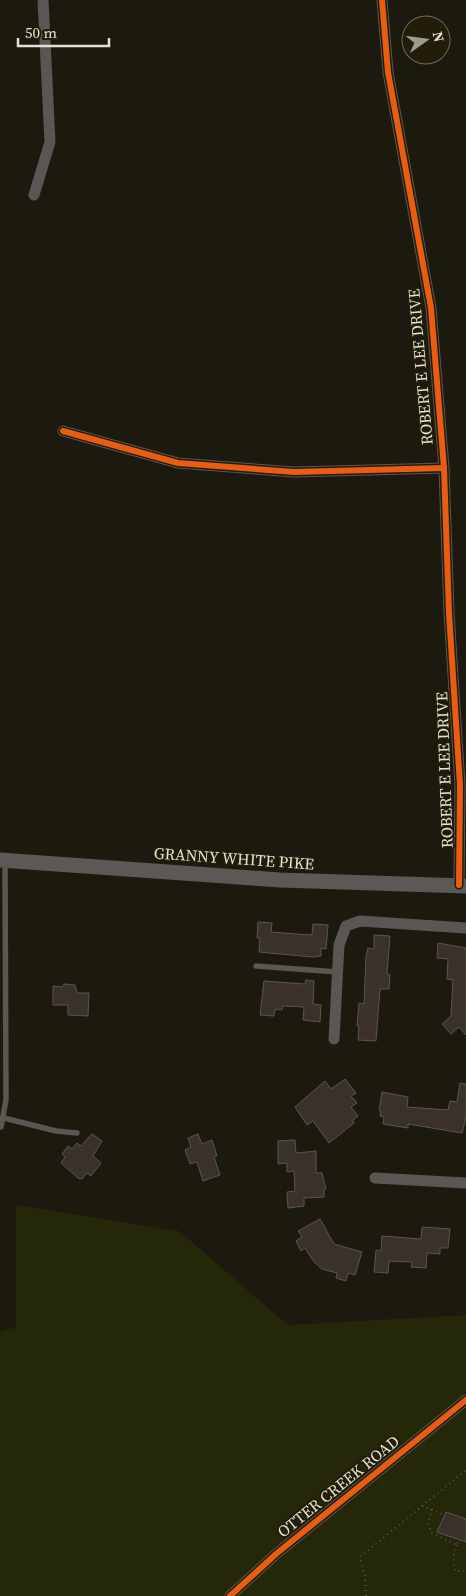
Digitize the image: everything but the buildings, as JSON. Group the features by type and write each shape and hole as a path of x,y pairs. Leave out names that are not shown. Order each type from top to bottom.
{"main road":[{"name":"GRANNY WHITE PIKE","path":"3,860 280,880 463,885"}],"street":[{"path":"34,195 50,142 42,0"},
{"name":"ROBERT E LEE DRIVE","path":"382,0 388,72 431,308 444,468 449,613 461,802 463,885"},
{"path":"63,431 178,463 294,472 444,468"},
{"path":"334,1039 340,937 346,926 352,922 367,921 466,928"},
{"path":"375,1178 466,1183"},
{"name":"OTTER CREEK ROAD","path":"230,1596 276,1554 466,1400"}],"lane":[{"path":"1,1127 6,1100 3,860"},
{"path":"256,966 338,972"},
{"path":"4,1118 56,1131 77,1133"}],"path":[{"path":"366,1596 365,1577 360,1557 466,1470"},
{"path":"422,1506 445,1514"},
{"path":"432,1509 428,1524 430,1532 437,1537 458,1544 453,1558 455,1571 466,1571"}],"green space":[{"path":"16,1205 179,1231 288,1325 466,1315 466,1596 0,1596 0,1332 16,1327"}],"cycle path":[{"path":"382,0 388,72 431,308 444,468 449,613 460,785 459,885"},
{"path":"63,431 178,463 294,472 444,468"},
{"path":"230,1596 276,1554 466,1400"}]}
